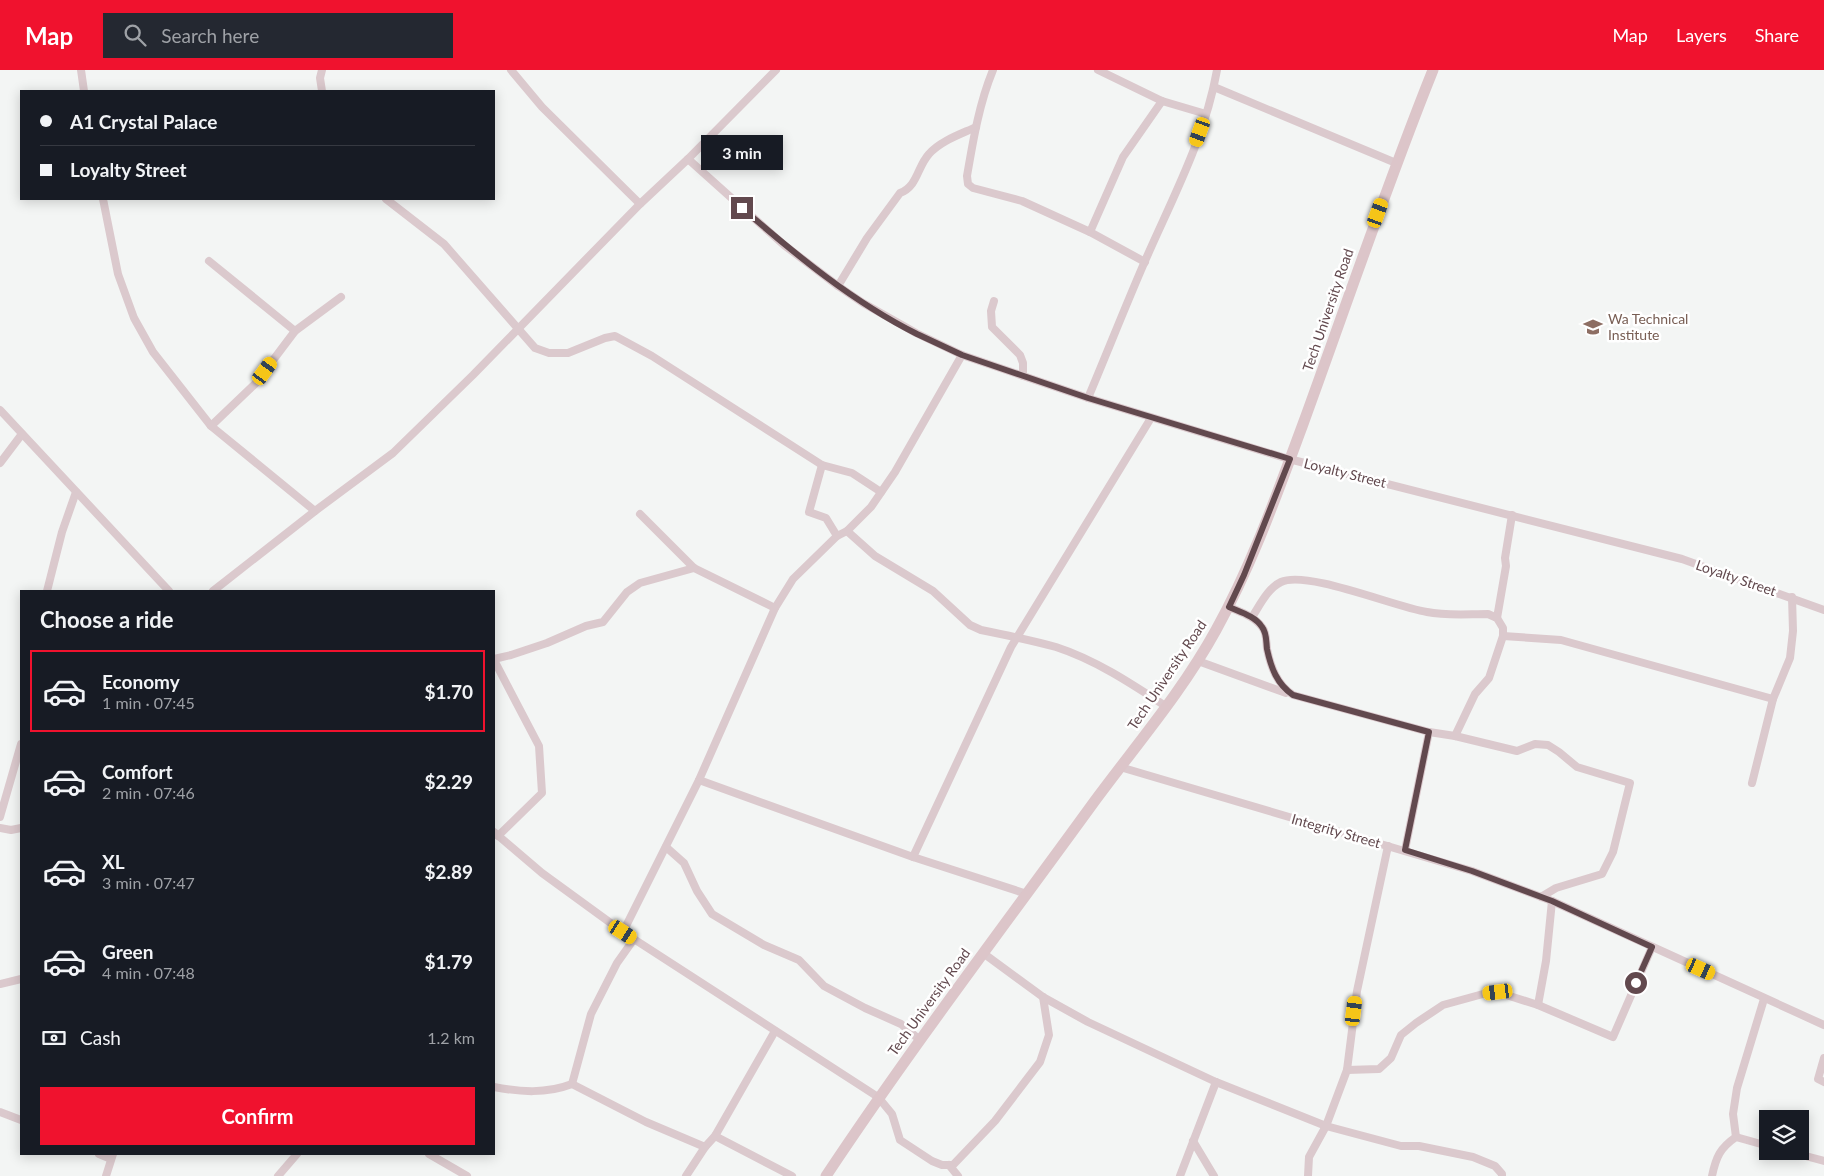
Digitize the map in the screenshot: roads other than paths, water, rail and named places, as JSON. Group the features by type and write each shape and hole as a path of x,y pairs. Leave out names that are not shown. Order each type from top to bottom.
{"street":[{"path":"81,70 84,90"},
{"path":"322,70 320,78 322,90"},
{"path":"511,70 542,108 640,204"},
{"path":"993,70 976,127 967,176 968,184 973,188 1022,201 1090,232 1145,262"},
{"path":"1098,70 1162,101 1206,114"},
{"path":"1088,398 1145,262 1179,187 1206,114 1217,70"},
{"name":"Tech University Road","path":"826,1176 878,1097 1120,767 1167,707 1198,661 1229,607 1244,575 1290,459 1396,163 1433,70"},
{"path":"215,590 315,511 393,453 640,204 688,159 773,71"},
{"path":"1214,87 1396,163"},
{"path":"1090,232 1123,156 1162,101"},
{"path":"838,286 867,238 900,193 908,190 914,184 929,153 938,146 976,127"},
{"name":"Loyalty Street","path":"688,159 784,245 838,286 863,303 916,333 962,355 1088,398 1290,459 1682,559 1824,610"},
{"path":"102,200 118,274 134,318 153,352 211,426 315,511"},
{"path":"387,200 444,244 535,348 549,353 568,353 605,338 615,336 652,356 822,465 852,473 882,492"},
{"path":"209,261 294,331"},
{"path":"211,426 255,384 294,331 340,297"},
{"path":"994,301 991,311 992,327 1020,355 1023,363 1023,376"},
{"path":"623,932 699,780 775,608 793,579 837,536 847,531 871,507 895,472 962,355"},
{"path":"0,410 168,590"},
{"path":"913,857 1016,637 1152,418"},
{"path":"0,463 22,434"},
{"path":"822,465 809,512 826,518 837,536"},
{"path":"47,590 62,532 76,492"},
{"path":"640,514 694,568 775,608"},
{"path":"1455,736 1475,694 1489,678 1503,636 1503,628 1498,618 1512,515"},
{"path":"847,531 875,556 933,591 970,625 981,630 1056,647 1088,660 1167,707"},
{"path":"495,659 548,643 586,626 603,622 627,592 640,583 694,568"},
{"path":"1252,617 1268,592 1282,582 1299,580 1332,585 1425,612 1488,614 1498,618"},
{"path":"1752,783 1773,699 1790,658 1793,631 1792,597"},
{"path":"1229,607 1252,617 1262,626 1271,666 1279,684 1293,695"},
{"path":"1503,636 1561,640 1773,699"},
{"path":"495,661 539,746 542,793 496,834 542,873 623,932 878,1097 892,1114 900,1140 932,1161 942,1165 953,1165 995,1121 1040,1062 1049,1036 1042,997"},
{"path":"1198,661 1293,695 1429,732 1455,736 1517,751 1535,744 1548,745 1577,767 1630,783 1613,852 1602,874 1556,888 1541,897"},
{"path":"1405,850 1429,732"},
{"path":"0,817 20,747"},
{"name":"Integrity Street","path":"1120,767 1472,871 1552,901 1824,1025"},
{"path":"699,780 913,857 1028,894"},
{"path":"0,828 11,830 20,828"},
{"path":"1308,1176 1309,1157 1326,1126 1347,1070 1357,991 1388,846"},
{"path":"666,847 684,863 697,891 712,914 764,945 799,960 824,986 865,1008 901,1024 920,1040"},
{"path":"1538,1005 1546,961 1552,901"},
{"path":"572,1084 591,1014 617,963 634,939"},
{"path":"1347,1070 1380,1069 1392,1058 1401,1035 1443,1005 1483,994 1498,992 1538,1005 1612,1037 1652,947"},
{"path":"983,953 1042,997 1088,1022 1216,1082 1326,1126 1401,1146 1419,1146 1473,1158 1494,1166 1502,1176"},
{"path":"0,984 20,978"},
{"path":"1736,1137 1733,1114 1737,1088 1764,999"},
{"path":"686,1176 705,1147 715,1136 775,1031"},
{"path":"1824,1058 1818,1079 1824,1082"},
{"path":"1180,1176 1216,1082"},
{"path":"495,1087 515,1091 556,1090 572,1084 646,1122 705,1147"},
{"path":"0,1112 20,1120"},
{"path":"715,1136 792,1176"},
{"path":"1712,1176 1715,1161 1724,1145 1736,1137 1759,1143"},
{"path":"1193,1141 1214,1176"},
{"path":"278,1176 296,1155"},
{"path":"431,1155 468,1176"},
{"path":"106,1176 112,1156"},
{"path":"1809,1158 1824,1162"},
{"path":"949,1165 958,1176"}],"place":[{"name":"Wa Technical Institute","path":"1593,327"}]}
